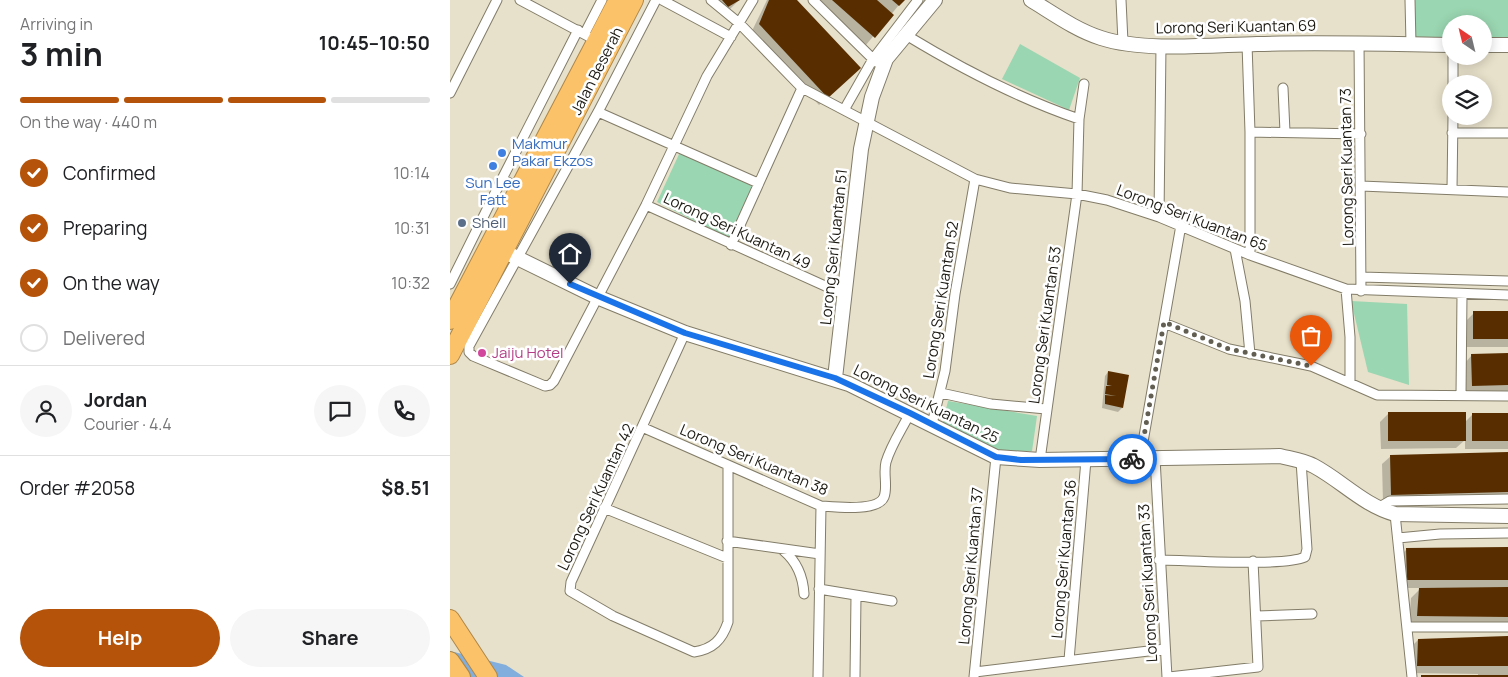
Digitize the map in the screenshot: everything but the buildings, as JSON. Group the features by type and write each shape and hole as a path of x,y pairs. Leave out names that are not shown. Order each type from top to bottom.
{"highway":[{"name":"Jalan Beserah","path":"450,320 504,252 519,188 586,35 618,0"},
{"name":"Jalan Beserah","path":"450,355 634,0"},
{"path":"450,619 488,677"},
{"path":"450,661 461,677"}],"street":[{"path":"450,93 497,0"},
{"path":"520,0 586,35"},
{"path":"450,284 454,267 502,179 586,35 602,0"},
{"path":"656,0 598,112 504,252 469,346 469,352 474,356 545,386 550,385 646,205 707,76 753,0"},
{"path":"662,0 731,37"},
{"name":"Lorong Seri Kuantan 65","path":"711,0 739,23 802,88 975,180 1010,188 1077,194 1108,200 1181,225 1250,255 1346,289 1462,295 1508,295"},
{"path":"813,0 877,63"},
{"path":"844,110 918,0"},
{"name":"Lorong Seri Kuantan 51","path":"835,378 865,120 877,63 906,35 935,0"},
{"name":"Lorong Seri Kuantan 69","path":"1031,0 1083,31 1103,39 1123,42 1160,45 1359,42 1442,45"},
{"path":"1121,0 1123,42"},
{"path":"1410,0 1411,44"},
{"path":"906,35 989,82 1035,104 1078,119"},
{"name":"Lorong Seri Kuantan 73","path":"1359,42 1361,291"},
{"path":"1247,44 1250,132 1250,255"},
{"path":"1158,217 1160,45"},
{"path":"1492,45 1508,45"},
{"name":"Lorong Seri Kuantan 53","path":"1040,460 1077,194 1078,119 1084,84"},
{"path":"731,245 802,88"},
{"path":"1283,88 1285,132"},
{"path":"598,112 758,183"},
{"path":"1452,125 1452,190"},
{"path":"1250,132 1361,134"},
{"path":"1452,133 1508,133"},
{"path":"502,179 519,188"},
{"name":"Lorong Seri Kuantan 52","path":"932,424 941,393 955,294 975,180"},
{"path":"1361,186 1508,192"},
{"name":"Lorong Seri Kuantan 49","path":"646,205 845,295"},
{"path":"1140,459 1181,225"},
{"path":"1235,249 1244,301 1250,354"},
{"name":"Lorong Seri Kuantan 25","path":"504,252 597,297 685,333 835,378 910,413 996,457 1040,460 1086,460 1280,456 1301,460 1313,466 1354,495 1384,504 1395,514 1508,516"},
{"path":"1361,277 1508,281"},
{"path":"1346,289 1350,337 1350,382"},
{"path":"1461,395 1462,295"},
{"path":"1164,322 1201,339 1250,354 1311,366 1378,395 1508,396"},
{"name":"Lorong Seri Kuantan 42","path":"685,333 644,428 604,508 571,582 570,591 613,616 694,652 704,650 716,644 724,633 728,622 727,558"},
{"path":"941,393 991,404 1046,409"},
{"name":"Lorong Seri Kuantan 38","path":"644,428 728,467 821,506 859,507 879,503 884,496 885,463 910,413"},
{"name":"Lorong Seri Kuantan 37","path":"975,674 984,563 996,457"},
{"name":"Lorong Seri Kuantan 33","path":"1155,458 1159,560 1168,677"},
{"name":"Lorong Seri Kuantan 36","path":"1069,660 1086,460"},
{"path":"1159,560 1253,561 1298,560 1305,557 1308,549 1301,460"},
{"path":"604,508 727,558 728,467"},
{"path":"1384,504 1508,499"},
{"path":"818,677 821,506"},
{"path":"1395,514 1412,677"},
{"path":"1398,538 1440,534 1508,533"},
{"path":"727,541 820,554"},
{"path":"784,550 796,565 803,583 804,594"},
{"path":"1168,677 1258,667 1253,561"},
{"path":"819,589 892,601"},
{"path":"855,677 856,596"},
{"path":"1257,616 1312,614"},
{"path":"1407,627 1508,627"},
{"path":"975,674 1165,648"}],"green space":[{"path":"1413,0 1508,0 1508,42 1492,41 1492,15 1442,15 1442,40 1415,39"},
{"path":"1020,44 1080,78 1069,110 1002,79"},
{"path":"680,152 752,186 731,239 657,202"},
{"path":"1351,301 1407,304 1409,385 1368,372"},
{"path":"948,401 1037,416 1032,451 991,451 942,425"}],"water":[{"path":"450,651 506,665 524,677 450,677"}],"way so far":[{"path":"1132,459 1140,459 1164,322 1201,339 1229,349 1311,366"}],"place":[{"name":"Makmur Pakar Ekzos","path":"502,153"},
{"name":"Sun Lee Fatt","path":"493,166"},
{"name":"Shell","path":"462,223"},
{"name":"Jaiju Hotel","path":"482,353"}],"route":[{"path":"570,284 685,333 835,378 910,413 996,457 1021,460 1132,459"}]}
